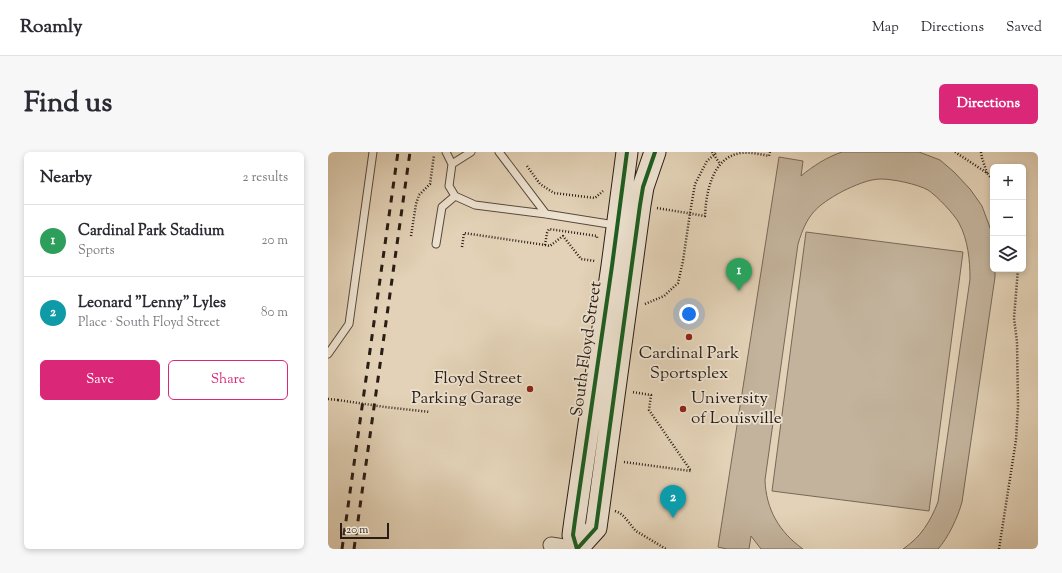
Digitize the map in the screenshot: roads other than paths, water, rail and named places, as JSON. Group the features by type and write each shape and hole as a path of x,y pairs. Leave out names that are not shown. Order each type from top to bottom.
{"street":[{"name":"South Floyd Street","path":"577,549 596,528 627,227 627,152"},
{"name":"South Floyd Street","path":"627,227 655,152"},
{"path":"551,545 577,549"}],"lane":[{"path":"328,354 349,324 373,152"},
{"path":"446,152 452,164 449,186 455,196 475,205 546,214 627,227"},
{"path":"452,164 471,152"},
{"path":"499,152 546,214"},
{"path":"436,244 442,207 455,196"}],"railway":[{"path":"342,549 398,152"},
{"path":"354,549 410,152"}],"place":[{"name":"Cardinal Park Stadium","path":"739,291"},
{"name":"Cardinal Park Sportsplex","path":"689,337"},
{"name":"Floyd Street Parking Garage","path":"530,389"},
{"name":"University of Louisville","path":"683,409"},
{"name":"Leonard \"Lenny\" Lyles","path":"673,518"}]}
